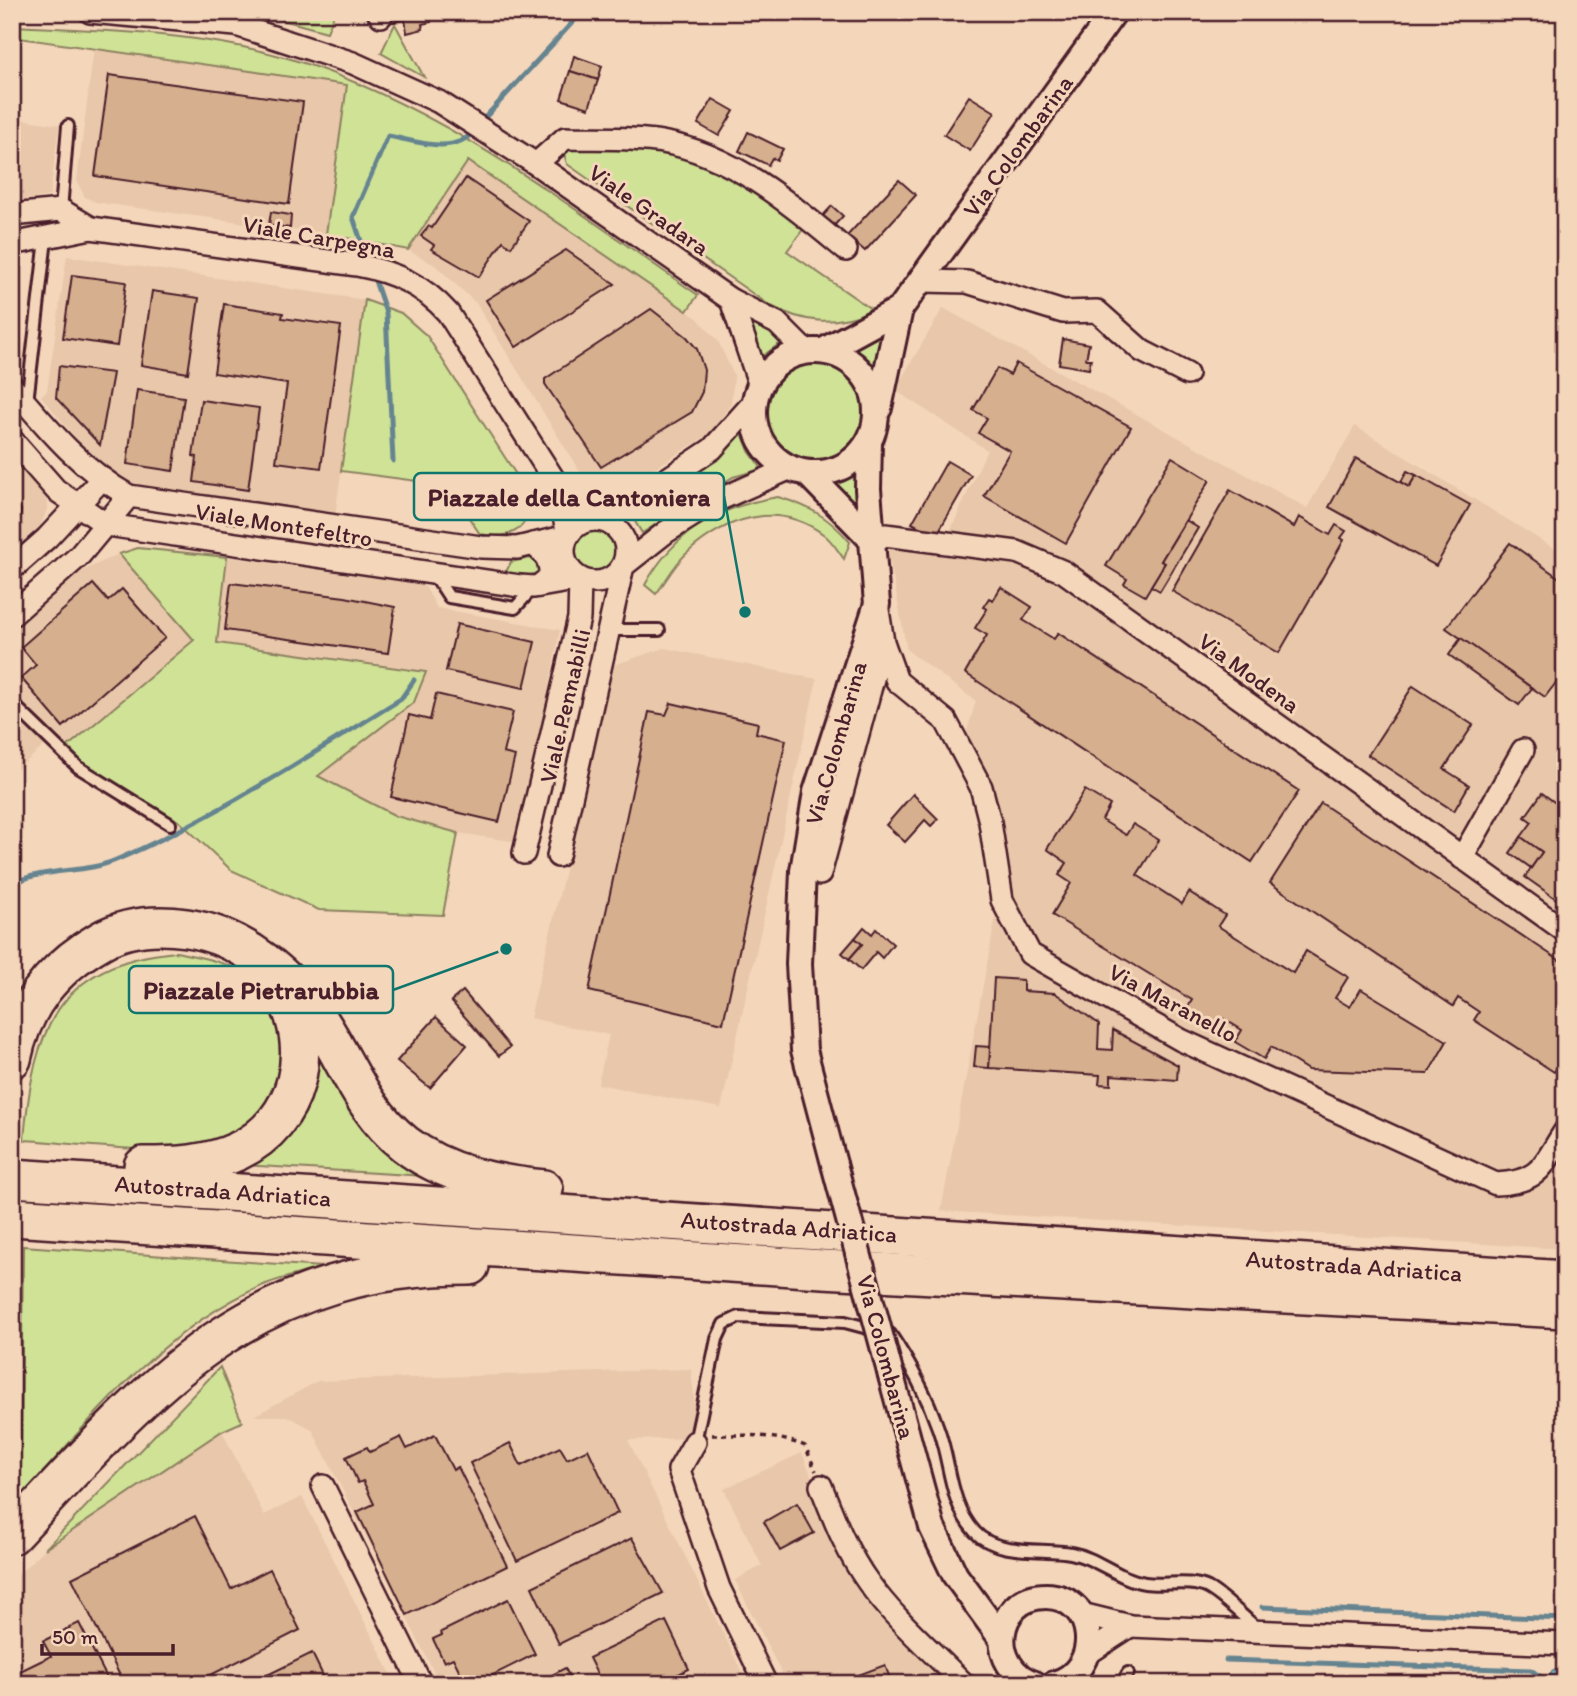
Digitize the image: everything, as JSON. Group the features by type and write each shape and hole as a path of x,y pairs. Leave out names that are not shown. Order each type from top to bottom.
{"highway":[{"path":"12,1059 26,1012 49,979 75,955 107,937 140,927 170,926 198,930 237,943 269,966 300,994 322,1025 349,1076 384,1125 406,1144 444,1166 489,1182 827,1230"},
{"path":"12,1165 188,1164 237,1151 260,1138 278,1121 291,1100 301,1059 297,1021 269,966"},
{"name":"Autostrada Adriatica","path":"12,1178 1565,1280"},
{"name":"Autostrada Adriatica","path":"12,1217 822,1269 1565,1309"},
{"path":"12,1535 132,1407 190,1357 254,1316 302,1294 380,1274 466,1266 822,1269"}],"street":[{"path":"90,12 237,19"},
{"name":"Via Colombarina","path":"897,681 883,642 877,604 868,489 873,432 900,309 1114,12"},
{"name":"Viale Gradara","path":"237,19 353,63 439,103 536,164 731,300 777,323 814,351"},
{"path":"536,164 565,138 661,142 701,152 724,162 793,205 846,250"},
{"path":"12,215 61,210"},
{"name":"Viale Carpegna","path":"61,210 91,228"},
{"name":"Viale Carpegna","path":"12,244 91,228 383,270 432,295 448,313 558,486 592,520"},
{"path":"922,281 967,282 1063,312 1097,311 1142,352 1187,374"},
{"path":"731,300 757,393 755,422 761,441 774,457 799,470 873,541"},
{"name":"Via Colombarina","path":"814,351 900,309"},
{"path":"814,351 842,356 864,376 876,402 873,432 858,456 843,467 825,472 799,470 716,501 666,532 623,566 617,574 599,583 580,579 572,573 564,555 568,536 582,523 628,505 712,449 757,393 771,369 786,357 814,351"},
{"name":"Viale Montefeltro","path":"12,387 76,460 101,480 129,496 354,523 517,548 568,536"},
{"name":"Viale Montefeltro","path":"12,440 56,490 107,525 537,587 580,579"},
{"path":"12,569 101,480"},
{"name":"Viale Carpegna","path":"558,486 568,536"},
{"path":"12,615 79,556 129,496"},
{"path":"592,520 601,520 618,530 627,547 623,566"},
{"name":"Via Modena","path":"873,541 886,535 1017,552 1064,572 1565,931"},
{"path":"533,544 548,557 551,566 550,577 537,587"},
{"name":"Viale Pennabilli","path":"558,856 623,566"},
{"name":"Viale Pennabilli","path":"524,853 579,618 580,579"},
{"name":"Via Colombarina","path":"877,604 816,792 803,871 799,964 804,1050 932,1527 954,1575 1001,1638 1004,1658 1010,1668 1030,1683"},
{"name":"Via Colombarina","path":"820,874 883,642"},
{"name":"Via Maranello","path":"897,681 946,721 981,787 990,822 1002,900 1030,954 1181,1040 1496,1184 1521,1182 1537,1173 1565,1131"},
{"path":"1462,858 1522,750"},
{"path":"697,1438 679,1469 719,1588 766,1684"},
{"path":"323,1486 421,1684"},
{"path":"821,1486 846,1546 867,1581 891,1611 964,1684"},
{"path":"954,1575 999,1601 1023,1602 1043,1596 1054,1597 1080,1614 1130,1626 1565,1644"},
{"path":"1001,1638 1007,1617 1023,1602"},
{"path":"1080,1614 1089,1633 1087,1654"},
{"path":"1063,1682 1076,1672 1087,1654 1130,1626"}],"lane":[{"path":"61,210 68,126"},
{"path":"27,404 46,239"},
{"path":"609,630 659,629"},
{"path":"12,704 78,767 170,824"},
{"path":"697,1438 717,1339 724,1324 739,1317 845,1322 890,1334 938,1427 948,1477 965,1519 976,1534 991,1543 1011,1548 1072,1553 1093,1560 1121,1576 1144,1583 1208,1588 1261,1631"},
{"path":"1122,1684 1128,1673"}],"path":[{"path":"697,1438 773,1436 805,1446 821,1486"}],"shaded area":[{"path":"94,48 347,85 326,234 95,202 85,197 77,181"},
{"path":"12,118 59,125 50,196 12,202"},
{"path":"468,161 697,318 718,341 734,376 731,403 713,432 614,493 593,488 585,480 476,303 435,265 408,250"},
{"path":"67,256 365,300 335,516 135,489 103,471 41,396 47,391"},
{"path":"943,308 1307,508 1355,426 1565,555 1565,1249 941,1211 996,916 995,831 963,745 976,701 907,650 885,535 949,534 987,450 895,390"},
{"path":"12,454 45,493 48,506 39,531 12,554"},
{"path":"119,554 194,640 66,748 54,737 12,774 12,632 80,572"},
{"path":"227,557 424,585 437,608 560,630 518,842 458,833 396,816 318,776 414,703 217,643"},
{"path":"664,648 817,679 721,1108 598,1084 609,1035 530,1018 614,665"},
{"path":"691,1369 698,1438 628,1440 748,1684 440,1684 312,1429 287,1416 254,1416 318,1381"},
{"path":"222,1431 264,1515 302,1497 396,1684 12,1684 12,1580 45,1549"},
{"path":"802,1453 847,1564 952,1684 787,1684 735,1580 762,1566 724,1489"}],"green space":[{"path":"253,12 335,12 327,32"},
{"path":"395,24 424,77 381,53"},
{"path":"12,26 153,34 222,43 291,59 346,79 400,103 503,161 698,295 687,311 468,161 408,250 326,234 347,85 12,37"},
{"path":"571,146 669,152 706,162 724,171 758,192 804,228 787,251 874,311 846,319 821,321 783,312 769,305 567,164 564,154"},
{"path":"365,300 401,313 427,336 531,498 526,518 516,531 500,536 480,534 447,485 341,471"},
{"path":"750,323 786,339 760,358 758,341"},
{"path":"888,328 877,368 850,343"},
{"path":"814,362 833,365 849,376 860,392 863,411 860,430 849,446 833,457 814,460 795,457 779,446 768,430 765,411 768,392 779,376 795,365"},
{"path":"741,430 749,451 762,469 733,477 642,533 631,515 704,467 730,444"},
{"path":"860,468 864,519 824,486 844,481"},
{"path":"778,497 809,509 834,526 850,542 844,559 826,536 805,524 787,518 752,518 734,523 701,541 682,558 656,594 645,585 670,550 700,524 736,507"},
{"path":"594,531 608,538 615,552 608,566 594,573 580,566 573,552 580,538"},
{"path":"138,548 227,557 217,643 426,672 414,702 318,776 396,816 458,833 443,915 319,910 231,870 180,822 89,767 66,748 194,640 119,554"},
{"path":"540,556 545,570 528,576 504,576 511,562"},
{"path":"176,952 220,963 241,972 259,986 273,1007 281,1029 283,1053 280,1076 271,1097 257,1116 239,1131 216,1142 195,1147 121,1148 24,1140 35,1067 44,1036 58,1010 78,988 103,971 135,959"},
{"path":"315,1045 428,1176 243,1165"},
{"path":"23,1246 322,1267 266,1284 228,1303 192,1326 159,1352 97,1412 12,1509 12,1476 21,1448"},
{"path":"220,1367 242,1422 222,1431 45,1549"}],"water":[{"path":"1557,1670 1565,1678 1557,1686 1549,1678"}],"building":[{"path":"391,12 404,12 406,19 393,22"},
{"path":"404,12 434,12 429,13 431,22 422,24 423,29 407,33"},
{"path":"574,56 602,66 598,80 570,71"},
{"path":"570,71 598,80 589,108 561,99"},
{"path":"109,75 303,102 289,204 95,176"},
{"path":"969,96 995,112 970,151 944,135"},
{"path":"713,99 734,111 719,136 698,124"},
{"path":"748,132 783,149 777,160 772,158 768,165 739,151"},
{"path":"466,178 529,221 511,247 503,241 479,277 431,249 434,245 421,236 429,226 432,228"},
{"path":"899,180 916,195 865,251 847,236"},
{"path":"832,206 843,216 830,230 819,220"},
{"path":"271,212 291,215 290,228 269,225"},
{"path":"566,250 615,284 516,347 486,300"},
{"path":"72,275 126,282 117,346 63,338"},
{"path":"152,291 199,298 188,373 141,365"},
{"path":"224,304 283,313 282,318 341,326 321,468 276,462 287,384 214,373"},
{"path":"651,309 687,337 697,349 704,370 702,392 692,412 601,467 545,384 545,379"},
{"path":"1063,339 1089,344 1086,359 1091,359 1089,369 1059,364"},
{"path":"1016,363 1131,427 1066,543 984,496 1010,451 978,433 987,418 973,410 997,368 1010,375"},
{"path":"59,366 113,373 100,445 56,398"},
{"path":"137,390 184,397 173,471 127,464"},
{"path":"201,400 259,408 248,490 194,482 197,457 193,456"},
{"path":"1172,457 1210,480 1161,561 1165,563 1145,596 1124,584 1127,579 1106,566"},
{"path":"1356,458 1409,487 1416,475 1470,505 1436,566 1329,507"},
{"path":"947,461 971,475 936,536 912,523"},
{"path":"1407,471 1416,475 1409,487 1401,482"},
{"path":"1230,490 1294,527 1299,517 1330,535 1336,525 1346,531 1341,538 1344,540 1279,653 1172,591"},
{"path":"12,494 21,510 20,518 12,527"},
{"path":"1186,520 1198,528 1160,591 1151,586 1165,563 1161,561"},
{"path":"1510,543 1565,582 1565,671 1545,697 1446,628"},
{"path":"231,583 345,597 395,607 388,653 225,630"},
{"path":"93,584 108,601 122,589 165,638 63,727 21,678 36,665 21,647"},
{"path":"1001,587 1032,607 1023,620 1054,639 1058,633 1299,791 1252,862 965,673 987,635 975,628 987,609 983,607 989,598 993,600"},
{"path":"457,624 535,642 524,688 446,671"},
{"path":"1461,638 1532,688 1519,705 1449,655"},
{"path":"1413,686 1473,725 1444,769 1469,785 1454,811 1368,755"},
{"path":"436,694 513,712 503,753 515,756 499,822 391,797 409,715 430,720"},
{"path":"671,703 758,723 756,733 786,740 723,1023 589,991 649,712 666,715"},
{"path":"1085,790 1110,805 1102,820 1126,835 1133,824 1159,840 1137,875 1182,904 1189,892 1225,915 1218,926 1293,973 1306,951 1348,977 1335,998 1350,1007 1361,989 1447,1041 1428,1074 1308,1070 1271,1047 1264,1059 1235,1042 1242,1030 1224,1019 1217,1031 1185,1012 1192,1000 1052,915 1071,883 1059,875 1067,863 1047,849"},
{"path":"1542,793 1565,810 1565,905 1525,877 1542,852 1521,837 1532,822 1525,817"},
{"path":"913,794 938,819 931,826 925,820 905,842 886,825"},
{"path":"1321,803 1565,964 1565,1069 1559,1065 1554,1072 1474,1020 1479,1012 1458,998 1453,1006 1270,883"},
{"path":"1521,837 1542,852 1531,868 1510,853"},
{"path":"864,927 872,934 876,929 893,944 882,958 876,952 861,970 849,959 862,944 855,938"},
{"path":"855,938 862,944 849,959 842,953"},
{"path":"994,978 1023,980 1023,991 1055,993 1099,1024 1098,1049 1112,1050 1113,1030 1178,1065 1177,1080 1111,1075 1111,1085 1099,1084 1100,1075 989,1068"},
{"path":"463,991 510,1047 499,1056 451,1001"},
{"path":"436,1017 467,1045 430,1088 397,1061"},
{"path":"976,1046 990,1047 989,1068 974,1067"},
{"path":"435,1435 453,1470 458,1467 507,1566 407,1615 357,1512 374,1504 363,1481 358,1483 346,1457 367,1447 370,1452 401,1437 407,1449"},
{"path":"510,1443 521,1466 560,1447 567,1459 588,1449 618,1513 517,1561 470,1463"},
{"path":"797,1503 814,1533 780,1551 764,1522"},
{"path":"195,1516 231,1589 270,1569 300,1630 193,1684 124,1684 72,1578"},
{"path":"632,1538 663,1593 559,1644 532,1587"},
{"path":"508,1599 535,1654 475,1684 466,1684 453,1658 444,1662 433,1639 442,1635 441,1632"},
{"path":"666,1621 689,1669 658,1684 602,1684 589,1658"},
{"path":"79,1623 110,1684 12,1684 12,1675 51,1656 43,1641"},
{"path":"312,1653 327,1684 249,1684"},
{"path":"885,1665 892,1684 846,1684 854,1680 853,1677"},
{"path":"565,1668 573,1684 535,1684"}],"waterway":[{"path":"480,123 582,12"},
{"path":"368,262 353,217 388,136 445,145 465,139 474,131"},
{"path":"373,275 386,313 393,461"},
{"path":"12,884 37,875 104,864 190,825 262,785 401,699 414,680"},
{"path":"1262,1607 1565,1619"},
{"path":"1226,1660 1531,1670 1549,1683"}],"place":[{"name":"Piazzale della Cantoniera","path":"745,612"},
{"name":"Piazzale Pietrarubbia","path":"506,949"}]}
